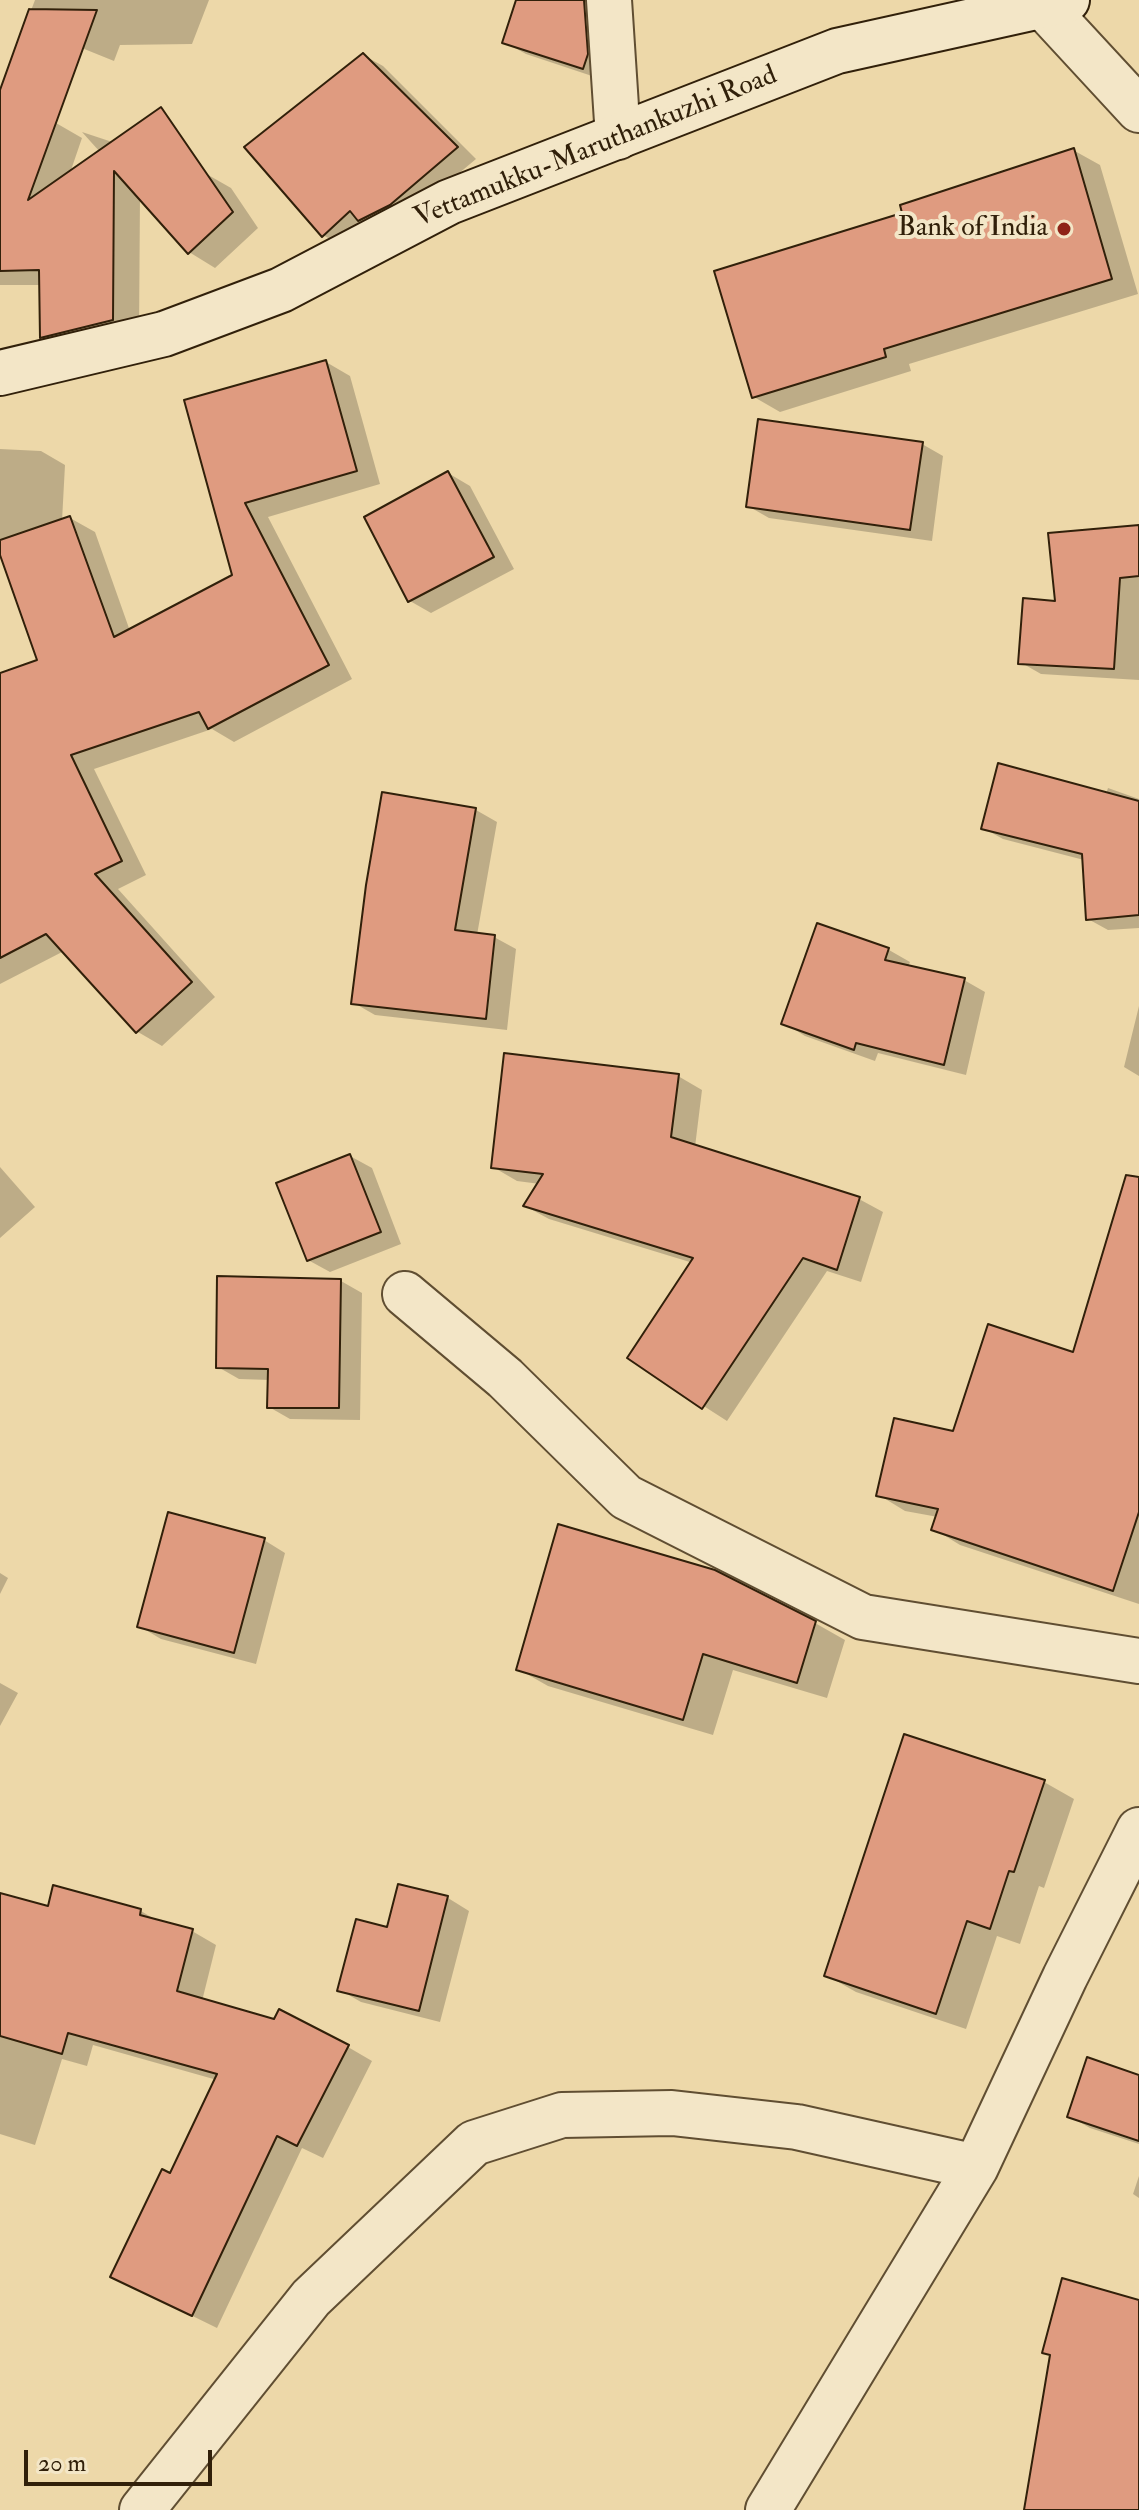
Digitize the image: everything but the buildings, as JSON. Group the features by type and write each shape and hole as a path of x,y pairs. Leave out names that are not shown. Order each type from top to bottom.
{"street":[{"path":"609,0 618,137"},
{"path":"1055,3 1139,110"},
{"name":"Vettamukku-Maruthankuzhi Road","path":"0,373 164,334 281,290 449,202 837,51 1055,3"},
{"path":"405,1294 505,1378 626,1497 863,1617 1139,1661"},
{"path":"768,2510 976,2167 1065,1977 1139,1830"},
{"path":"142,2510 311,2298 474,2143 562,2115 672,2113 797,2127 976,2167"}],"place":[{"name":"Bank of India","path":"1064,229"}]}
